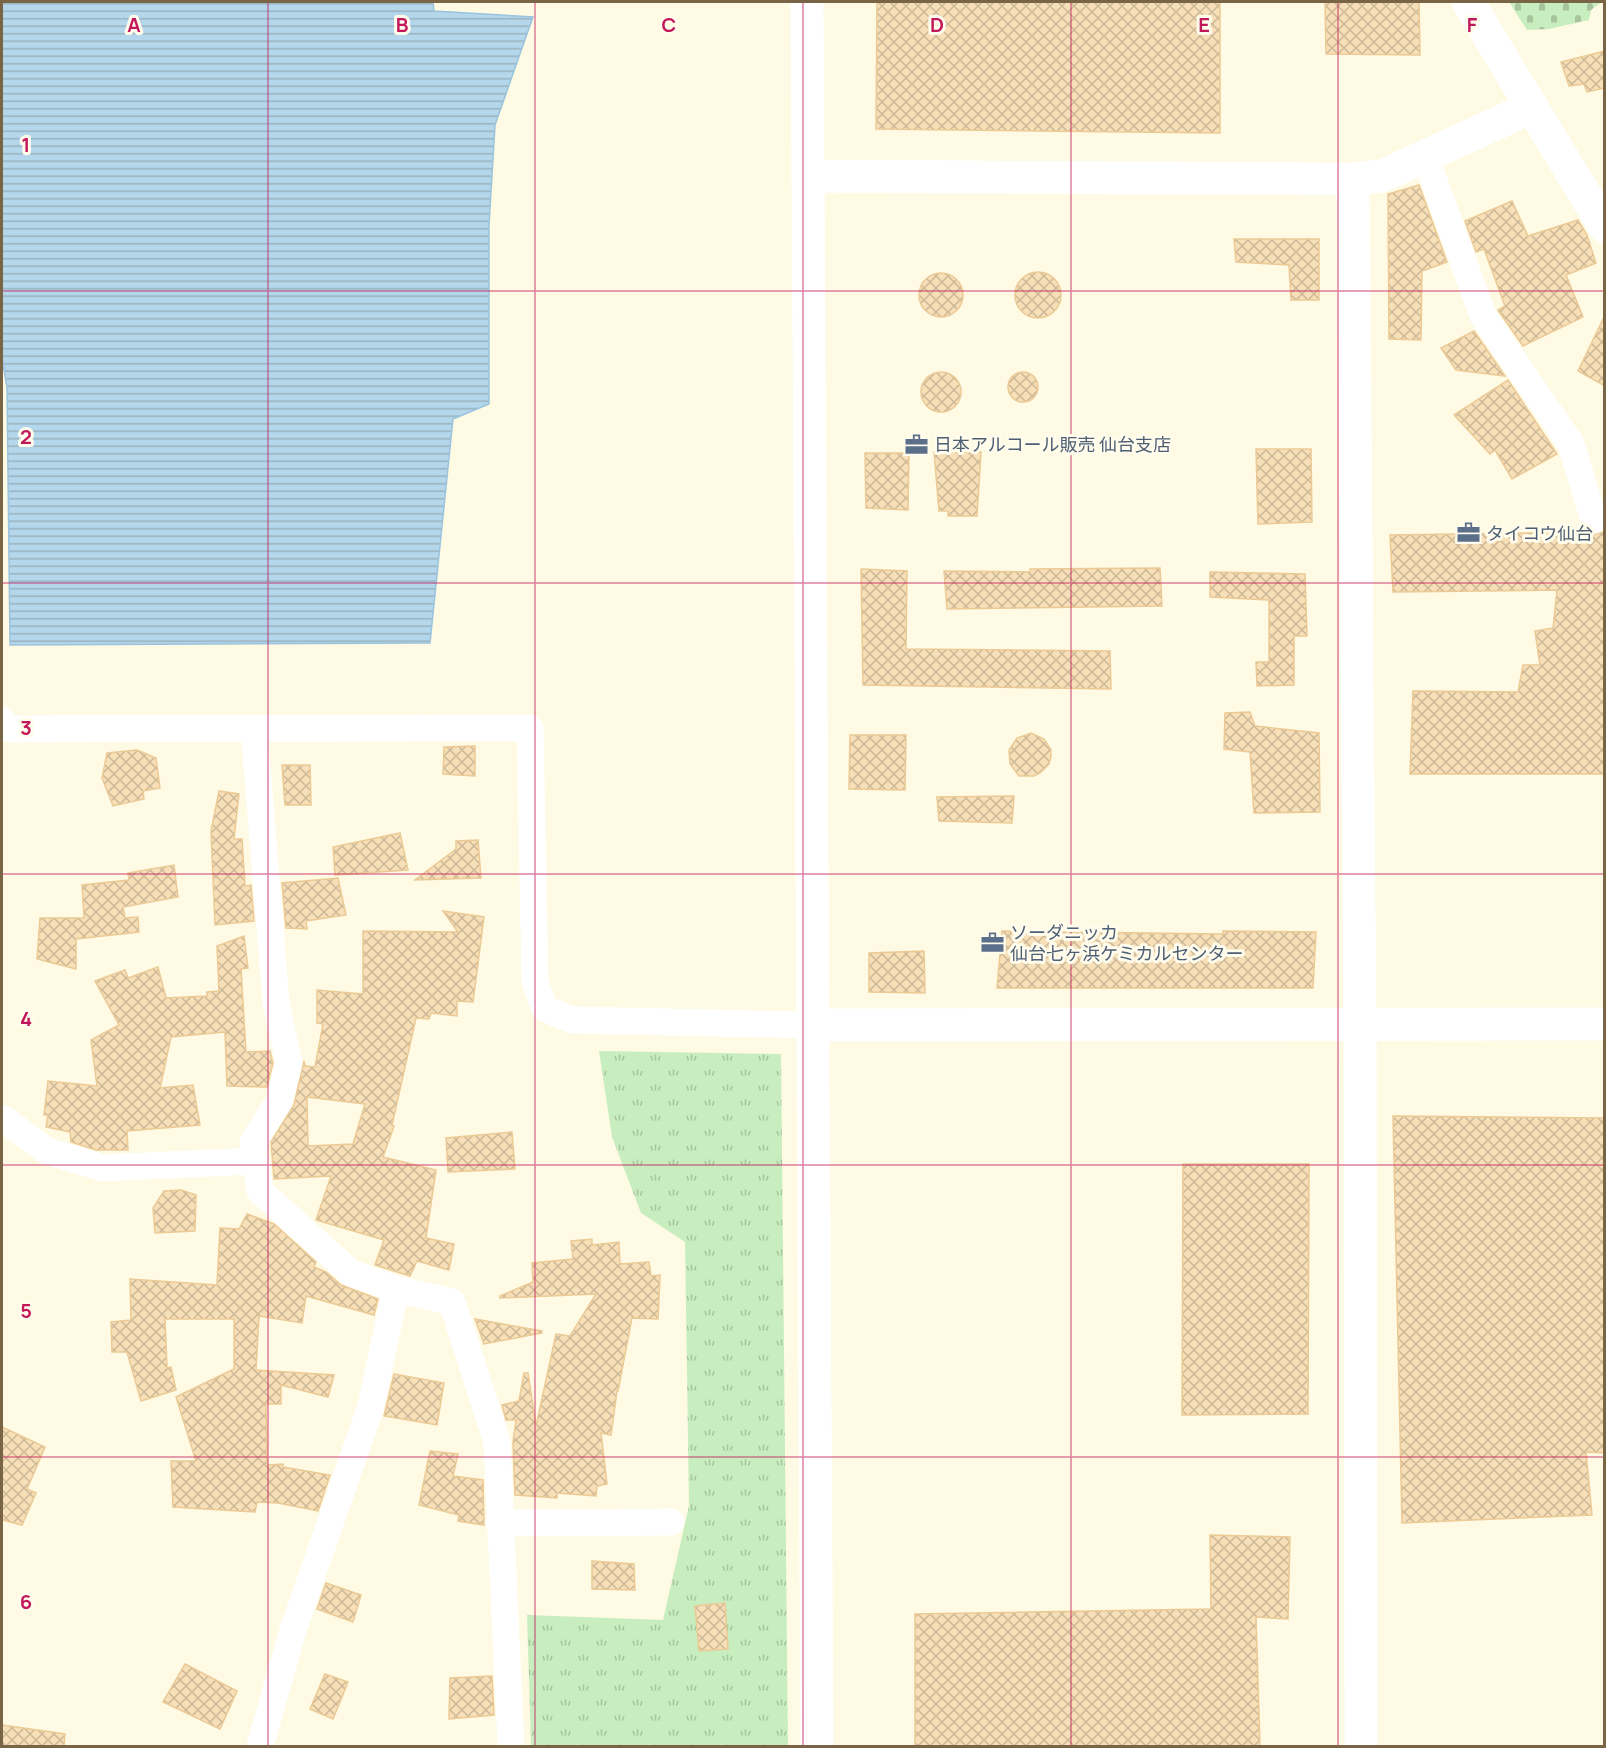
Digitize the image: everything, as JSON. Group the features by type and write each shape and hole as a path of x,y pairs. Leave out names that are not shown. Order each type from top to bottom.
{"street":[{"path":"807,2 817,1746"},
{"path":"1468,2 1605,226"},
{"path":"808,176 1353,179 1382,176 1532,108"},
{"path":"1425,156 1484,316 1571,444 1594,520"},
{"path":"1353,179 1360,1026 1361,1746"},
{"path":"2,720 9,729 530,728 535,981 544,1008 572,1020 813,1025 1605,1024"},
{"path":"254,728 276,1002 290,1063 279,1101 253,1142 260,1191 351,1273 396,1289 452,1302 497,1442 511,1746"},
{"path":"2,1118 47,1150 102,1168 255,1161"},
{"path":"260,1746 294,1627 370,1409 396,1289"},
{"path":"499,1523 672,1522"}],"green space":[{"path":"1509,2 1602,2 1591,10 1589,20 1549,29 1527,30"},
{"path":"599,1051 781,1054 788,1746 531,1746 527,1615 663,1620 689,1506 685,1242 641,1213 612,1137"}],"water":[{"path":"2,2 433,2 434,11 533,17 495,125 489,225 489,404 453,419 430,643 10,645 7,388 2,358"}],"building":[{"path":"877,2 1220,2 1220,133 876,129"},
{"path":"1325,2 1419,2 1420,55 1326,54"},
{"path":"1605,51 1605,88 1587,92 1584,84 1569,86 1561,62"},
{"path":"1419,185 1447,262 1422,271 1421,340 1389,339 1388,194"},
{"path":"1512,201 1528,236 1578,220 1587,235 1596,263 1566,275 1583,317 1523,346 1498,310 1505,306 1484,249 1476,252 1465,221"},
{"path":"1234,239 1319,239 1319,300 1291,300 1289,265 1236,262"},
{"path":"1038,272 1054,279 1061,295 1054,311 1038,318 1022,311 1015,295 1022,279"},
{"path":"941,273 957,279 963,295 957,311 941,317 925,311 919,295 925,279"},
{"path":"1605,315 1605,386 1578,371"},
{"path":"1474,331 1505,376 1456,370 1441,348"},
{"path":"941,372 955,378 961,392 955,406 941,412 927,406 921,392 927,378"},
{"path":"1023,372 1034,376 1038,387 1034,398 1023,402 1012,398 1008,387 1012,376"},
{"path":"1508,380 1557,454 1512,479 1495,450 1490,454 1454,415"},
{"path":"1256,449 1311,449 1312,522 1258,524"},
{"path":"934,452 981,452 977,516 948,516 948,511 939,511"},
{"path":"865,453 909,453 908,510 866,508"},
{"path":"1585,532 1591,535 1605,532 1605,774 1410,774 1413,691 1518,692 1523,665 1540,665 1535,631 1553,628 1557,590 1393,592 1390,535"},
{"path":"1160,568 1162,606 947,609 944,571 1030,572 1030,569"},
{"path":"861,569 907,571 906,649 1110,651 1111,689 863,685"},
{"path":"1210,572 1305,574 1307,636 1294,636 1294,685 1257,686 1256,662 1269,662 1269,600 1210,597"},
{"path":"1250,712 1255,726 1319,733 1320,812 1254,813 1250,752 1224,749 1225,713"},
{"path":"1031,733 1044,739 1051,750 1051,757 1049,764 1040,773 1034,776 1019,776 1010,764 1009,750 1017,738"},
{"path":"850,735 906,735 905,790 849,789"},
{"path":"475,746 475,776 443,774 444,747"},
{"path":"137,750 156,758 160,788 143,791 144,799 113,806 102,778 107,753"},
{"path":"282,765 310,765 311,805 285,805"},
{"path":"219,791 239,794 234,839 242,839 245,886 251,885 254,921 215,925 211,831"},
{"path":"1014,796 1012,823 939,821 937,797"},
{"path":"400,833 408,870 335,875 333,847"},
{"path":"478,840 481,878 415,880 456,849 456,841"},
{"path":"174,865 178,897 123,907 125,918 138,917 139,932 76,939 76,969 37,959 40,918 84,918 82,885 129,880 128,873"},
{"path":"338,878 346,915 306,921 307,929 286,928 282,883"},
{"path":"443,911 484,917 473,1002 457,1001 457,1016 431,1013 429,1019 416,1018 392,1125 394,1126 383,1157 436,1170 426,1238 454,1244 449,1270 417,1261 410,1276 375,1265 384,1240 316,1220 331,1176 274,1179 271,1142 294,1105 304,1061 305,1066 315,1067 323,1024 317,1023 317,990 363,994 363,931 458,932","holes":["307,1097 365,1104 353,1144 308,1146"]},
{"path":"1002,931 1223,934 1223,931 1316,932 1313,988 997,988"},
{"path":"244,936 248,968 241,969 246,1052 270,1051 273,1063 267,1087 227,1086 225,1032 171,1037 160,1088 193,1085 200,1125 127,1131 128,1150 96,1150 71,1142 70,1132 46,1127 48,1115 44,1115 48,1081 97,1086 91,1040 119,1025 95,981 125,970 128,978 158,967 166,998 207,996 207,992 219,991 217,946"},
{"path":"924,951 925,993 869,992 869,953"},
{"path":"1393,1116 1605,1118 1605,1453 1586,1452 1592,1515 1402,1523"},
{"path":"512,1132 515,1169 448,1172 446,1138"},
{"path":"1183,1164 1309,1164 1308,1414 1182,1415"},
{"path":"181,1190 196,1195 195,1231 155,1233 153,1208 164,1191"},
{"path":"247,1214 274,1224 316,1262 314,1267 326,1272 341,1285 378,1299 374,1315 306,1296 302,1323 259,1316 256,1370 334,1375 328,1397 281,1385 281,1404 266,1404 267,1465 283,1464 283,1467 330,1475 318,1511 278,1503 257,1502 255,1512 173,1507 171,1461 196,1461 176,1397 234,1369 234,1319 165,1319 167,1368 171,1367 176,1390 141,1401 127,1352 112,1352 111,1322 131,1320 130,1279 217,1285 220,1228 239,1229"},
{"path":"592,1239 592,1245 619,1242 620,1264 649,1262 651,1276 660,1275 658,1319 632,1318 617,1391 611,1435 601,1433 607,1484 597,1486 596,1496 557,1493 557,1498 515,1495 513,1442 516,1420 506,1420 502,1405 519,1401 524,1373 528,1373 536,1426 556,1334 570,1336 596,1294 500,1298 500,1296 533,1282 532,1263 573,1259 571,1241"},
{"path":"475,1319 542,1331 542,1333 484,1344"},
{"path":"394,1374 444,1383 437,1425 384,1416"},
{"path":"2,1427 45,1447 27,1489 36,1493 22,1525 2,1520"},
{"path":"430,1451 458,1454 453,1476 483,1480 484,1525 458,1521 459,1515 419,1505"},
{"path":"1210,1535 1290,1537 1288,1619 1256,1617 1260,1746 915,1746 915,1614 1211,1609"},
{"path":"592,1561 634,1564 635,1590 592,1589"},
{"path":"326,1583 361,1595 353,1622 317,1609"},
{"path":"725,1603 728,1649 699,1651 695,1606"},
{"path":"185,1664 237,1691 220,1729 163,1702"},
{"path":"325,1674 348,1682 333,1719 310,1709"},
{"path":"492,1676 494,1715 449,1719 450,1678"},
{"path":"2,1725 65,1734 64,1746 2,1746"}],"place":[{"name":"日本アルコール販売 仙台支店","path":"916,444"},
{"name":"タイコウ仙台","path":"1468,533"},
{"name":"ソーダニッカ 仙台七ヶ浜ケミカルセンター","path":"992,942"}]}
